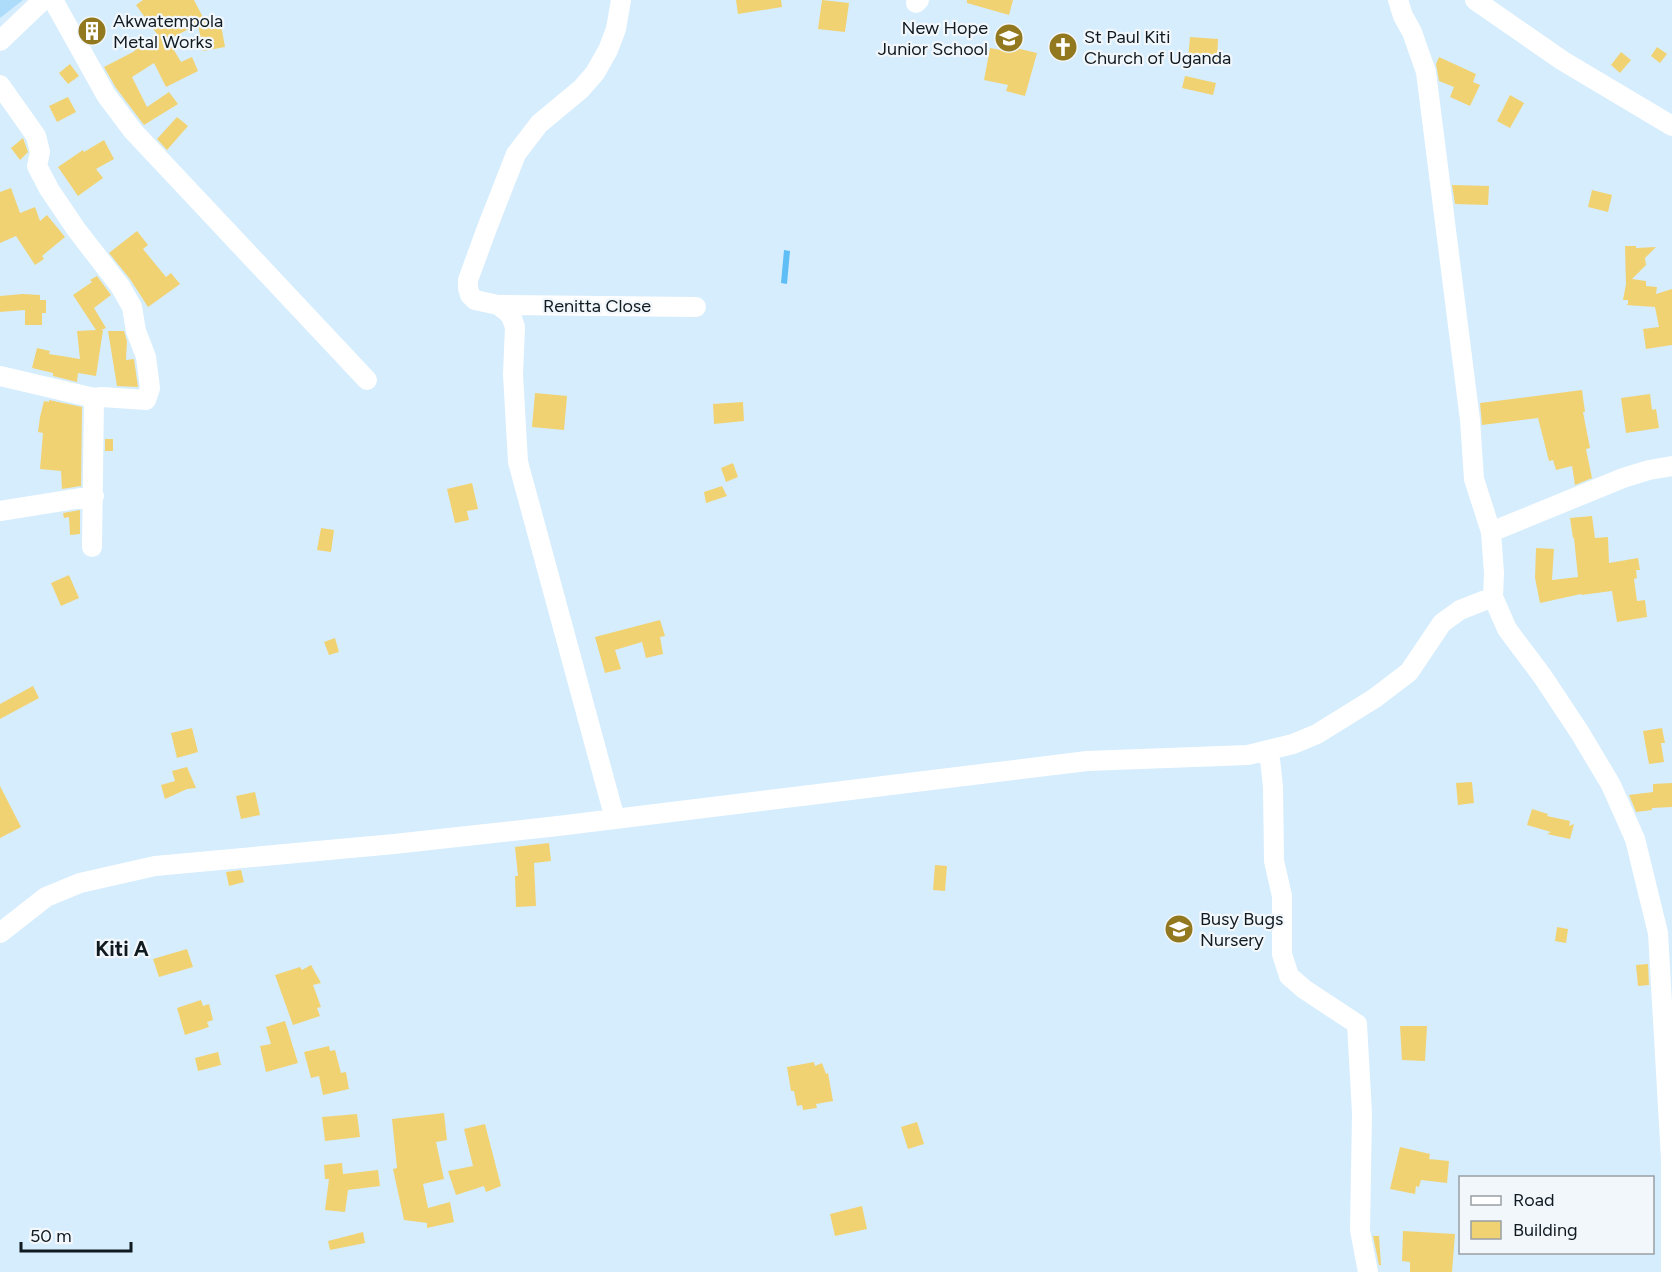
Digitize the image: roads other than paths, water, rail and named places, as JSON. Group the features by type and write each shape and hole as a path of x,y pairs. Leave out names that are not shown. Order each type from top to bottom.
{"street":[{"path":"0,41 44,0"},
{"path":"53,0 106,95 133,131 367,380"},
{"name":"Renitta Close","path":"621,0 616,29 609,50 595,73 581,89 539,124 516,154 468,280 468,288 475,300 498,305 696,307"},
{"path":"1398,0 1426,72 1470,420 1474,479 1491,532 1493,597 1507,629 1543,677 1611,785 1635,839 1658,933 1671,1159 1671,1272"},
{"path":"1475,0 1563,61 1672,126"},
{"path":"0,85 36,136 40,152 37,166 49,189 76,229 120,286 132,307 136,331 146,357 150,388 146,400 94,398 0,376"},
{"path":"498,305 512,316 515,327 513,374 518,462 615,819"},
{"path":"93,547 94,398"},
{"path":"1491,532 1623,478 1672,466"},
{"path":"0,510 94,496"},
{"path":"0,933 46,897 80,883 155,866 394,844 1087,761 1248,755 1293,744 1317,734 1376,698 1409,672 1442,623 1460,610 1493,597"},
{"path":"1269,750 1273,786 1274,861 1282,896 1282,954 1289,976 1304,990 1357,1024 1362,1113 1360,1230 1368,1272"}],"water":[{"path":"784,250 790,251 787,284 781,283"}],"place":[{"name":"Akwatempola Metal Works","path":"92,31"},
{"name":"New Hope Junior School","path":"1009,38"},
{"name":"St Paul Kiti Church of Uganda","path":"1063,47"},
{"name":"Busy Bugs Nursery","path":"1179,929"}],"district":[{"name":"Kiti A","path":"122,948"}]}
